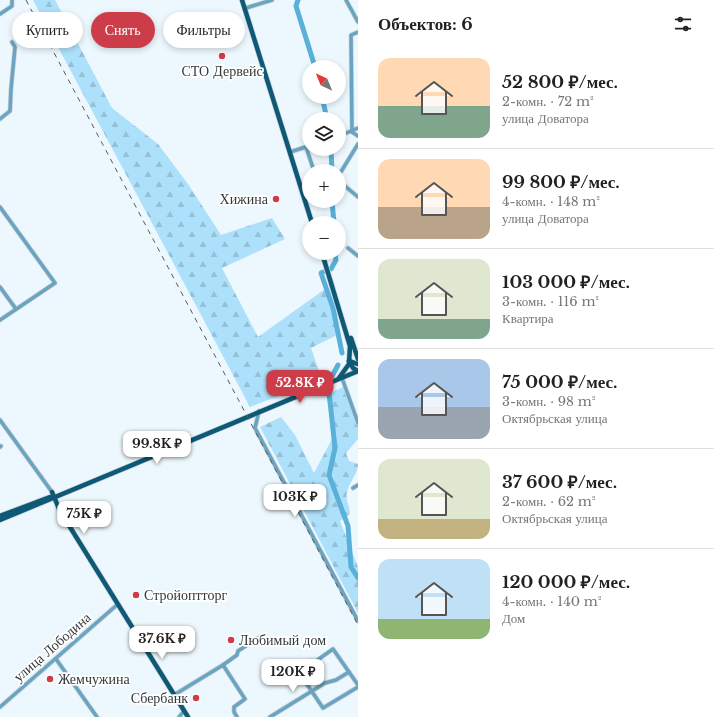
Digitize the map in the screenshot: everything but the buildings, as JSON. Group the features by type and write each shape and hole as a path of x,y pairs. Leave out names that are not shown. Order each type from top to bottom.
{"main road":[{"path":"243,0 311,216"},
{"path":"243,0 291,152"},
{"path":"324,260 347,330 351,349 349,361 334,381"},
{"path":"347,330 352,338 358,359"},
{"path":"349,361 358,364"},
{"path":"349,361 353,368 358,371"},
{"path":"0,516 152,458 259,411 358,371"},
{"path":"0,520 53,496"},
{"path":"53,496 60,511 185,715"},
{"path":"117,605 185,715"}],"street":[{"path":"0,14 12,6 12,0"},
{"path":"246,8 272,0"},
{"path":"346,0 358,22"},
{"path":"352,132 351,35 358,32"},
{"path":"0,119 10,111 10,89 15,48"},
{"path":"346,134 358,128"},
{"path":"352,132 358,136"},
{"path":"345,164 358,144"},
{"path":"291,152 302,148"},
{"path":"346,187 358,197"},
{"path":"0,207 55,283 0,320"},
{"path":"348,248 358,256"},
{"path":"0,287 16,309"},
{"path":"342,378 358,423"},
{"path":"259,411 255,428 358,621"},
{"path":"0,420 53,496"},
{"path":"353,488 358,485"},
{"name":"улица Лободина","path":"0,707 117,605"},
{"path":"174,695 237,656 238,651 258,638"},
{"path":"333,649 349,672 358,686 323,708 296,668 309,661 316,661 333,649"},
{"path":"56,659 97,717"},
{"path":"223,665 245,699 234,707 234,712 237,717"},
{"path":"270,717 324,683 336,680 349,672"},
{"path":"179,717 185,715"}],"green space":[{"path":"33,0 55,0 61,12 39,12"},
{"path":"59,48 80,48 112,108 158,144 188,184 221,235 272,218 285,239 222,268 258,337 325,289 339,334 311,348 322,379 250,407"},
{"path":"343,387 350,406 358,421 358,439 346,453 349,461 358,464 357,471 347,492 350,514 340,521 358,567 358,613 260,427 281,417 295,435 314,473 332,439 330,412 326,395"}],"waterway":[{"path":"298,0 296,6 313,60"},
{"path":"324,104 325,112"},
{"path":"331,156 332,164"},
{"path":"333,208 333,216"},
{"path":"331,269 336,260"},
{"path":"323,272 321,273 333,308 342,353"},
{"path":"330,380 338,365"},
{"path":"329,386 335,448 329,475 348,526 351,567 358,578"}],"railway":[{"path":"26,0 358,625"}],"place":[{"name":"СТО Дервейс","path":"222,56"},
{"name":"Хижина","path":"276,199"},
{"name":"Стройоптторг","path":"136,595"},
{"name":"Любимый дом","path":"231,640"},
{"name":"Жемчужина","path":"50,679"},
{"name":"Сбербанк","path":"196,698"}]}
